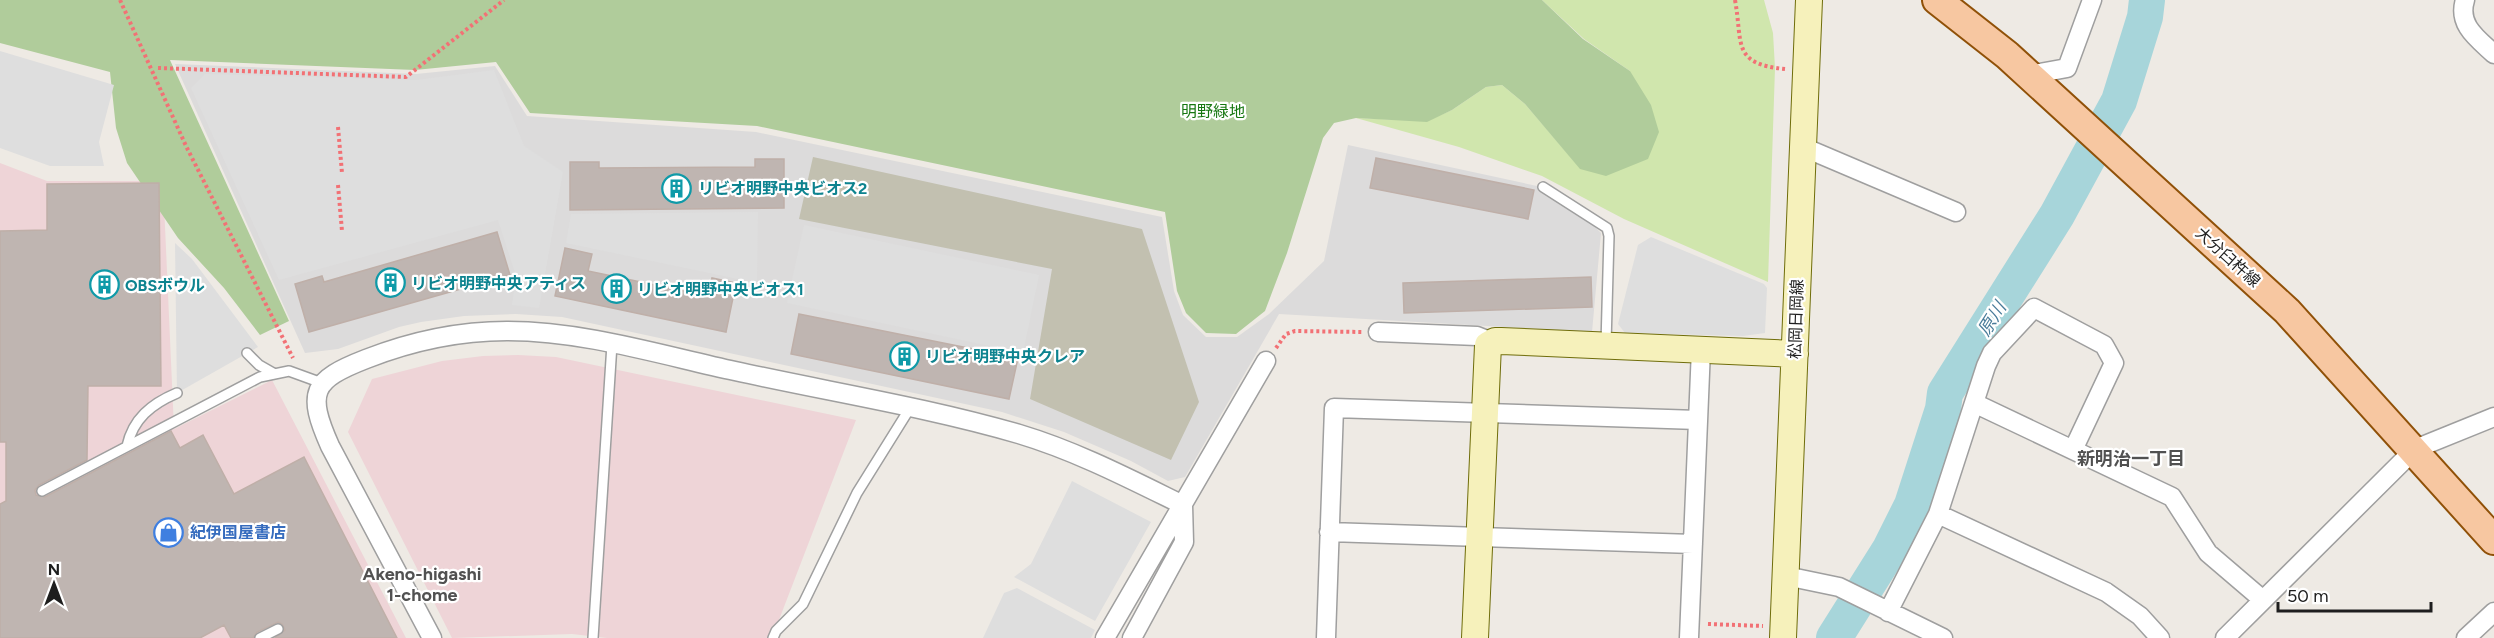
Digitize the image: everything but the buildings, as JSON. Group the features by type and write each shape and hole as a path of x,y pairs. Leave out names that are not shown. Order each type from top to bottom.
{"main road":[{"name":"松岡日岡線","path":"1775,632 1786,576 1803,147 1796,63 1809,0"},
{"name":"大分臼杵線","path":"1948,4 2287,310 2415,449 2494,540"},
{"path":"1475,638 1487,351 1492,342 1795,354"}],"street":[{"path":"1796,0 1802,15 1796,63"},
{"path":"2029,75 2067,68 2092,0"},
{"path":"2465,0 2463,6 2466,28 2494,54"},
{"path":"1803,147 1956,212"},
{"path":"1885,611 1938,514 1992,353 2034,308 2104,345 2114,363 2073,450"},
{"path":"432,638 321,425 317,403 322,383 342,368 427,339 453,334 509,331 578,337 1021,434 1082,457 1183,505"},
{"path":"1378,332 1478,336 1492,342"},
{"path":"1690,631 1701,350"},
{"path":"1105,638 1266,361"},
{"path":"1974,403 2172,497 2208,553 2263,600"},
{"path":"1326,638 1334,408 1698,420"},
{"path":"2225,638 2415,449 2494,417"},
{"path":"1132,638 1184,542 1183,505"},
{"path":"1938,514 2106,592 2140,616 2160,638"},
{"path":"1329,532 1693,544"},
{"path":"1786,576 1839,586 1936,636"},
{"path":"2466,638 2494,612"}],"lane":[{"path":"1543,187 1606,228 1609,236 1606,345"},
{"path":"593,638 612,344"},
{"path":"247,353 259,365 273,373"},
{"path":"42,491 260,376 289,371 322,383"},
{"path":"127,446 130,433 147,410 177,393"},
{"path":"773,638 776,631 803,604 857,493 910,408"},
{"path":"260,638 278,628"}],"path":[{"path":"120,0 186,146 302,375"},
{"path":"158,68 406,77 504,0"},
{"path":"1735,0 1742,50 1750,61 1764,67 1796,63"},
{"path":"338,127 342,173"},
{"path":"338,185 342,231"},
{"path":"1266,361 1286,334 1295,331 1378,332"},
{"path":"1690,631 1775,632"}],"shaded area":[{"path":"0,51 114,85 99,142 104,166 50,166 0,148"},
{"path":"175,64 416,74 495,66 527,116 756,132 1162,217 1174,291 1183,315 1206,337 1237,337 1269,314 1324,261 1348,145 1537,186 1593,225 1601,233 1592,332 1279,314 1185,477 1168,481 1131,461 1064,432 1002,412 562,317 516,314 464,316 421,322 399,327 338,349 305,353"},
{"path":"494,70 524,146 563,172 539,308 512,305 516,276 498,220 279,280 191,88 205,74 416,80"},
{"path":"813,157 1142,229 1199,402 1171,460 1030,399 1052,269 799,219"},
{"path":"0,163 47,181 163,181 174,429 272,380 406,638 0,638"},
{"path":"758,212 757,283 566,243 571,214"},
{"path":"804,225 1039,275 1023,353 787,303"},
{"path":"1651,237 1764,284 1767,288 1765,333 1743,336 1625,333 1618,324 1638,245"},
{"path":"175,243 192,259 258,347 177,393"},
{"path":"518,355 556,357 856,420 772,638 607,638 572,634 452,638 348,432 372,379 442,361"},
{"path":"1072,481 1151,522 1095,621 1014,577 1031,564"},
{"path":"1017,588 1095,630 1091,638 983,638 1004,593"}],"green space":[{"name":"明野緑地","path":"0,0 1542,0 1583,39 1630,71 1651,105 1659,132 1648,159 1606,176 1580,169 1525,104 1502,85 1486,87 1452,110 1427,122 1356,118 1334,123 1323,138 1287,253 1265,311 1236,334 1206,333 1186,313 1177,291 1165,212 757,126 530,113 496,62 415,70 170,60 289,321 260,335 224,288 178,238 127,163 116,128 110,72 0,43"},
{"path":"1542,0 1764,0 1773,33 1775,68 1768,282 1624,219 1542,176 1459,147 1356,118 1427,121 1452,110 1486,87 1502,85 1525,104 1580,168 1630,71 1584,39"}],"waterway":[{"name":"原川","path":"1834,638 1890,549 1912,505 1943,409 1945,393 2057,215 2119,101 2145,17 2147,0"}],"place":[{"name":"リビオ明野中央ビオス2","path":"677,188"},
{"name":"リビオ明野中央アティス","path":"390,283"},
{"name":"OBSボウル","path":"104,285"},
{"name":"リビオ明野中央ビオス1","path":"616,289"},
{"name":"リビオ明野中央クレア","path":"904,356"},
{"name":"紀伊国屋書店","path":"169,532"}],"district":[{"name":"新明治一丁目","path":"2131,459"},
{"name":"Akeno-higashi 1-chome","path":"422,584"}]}
